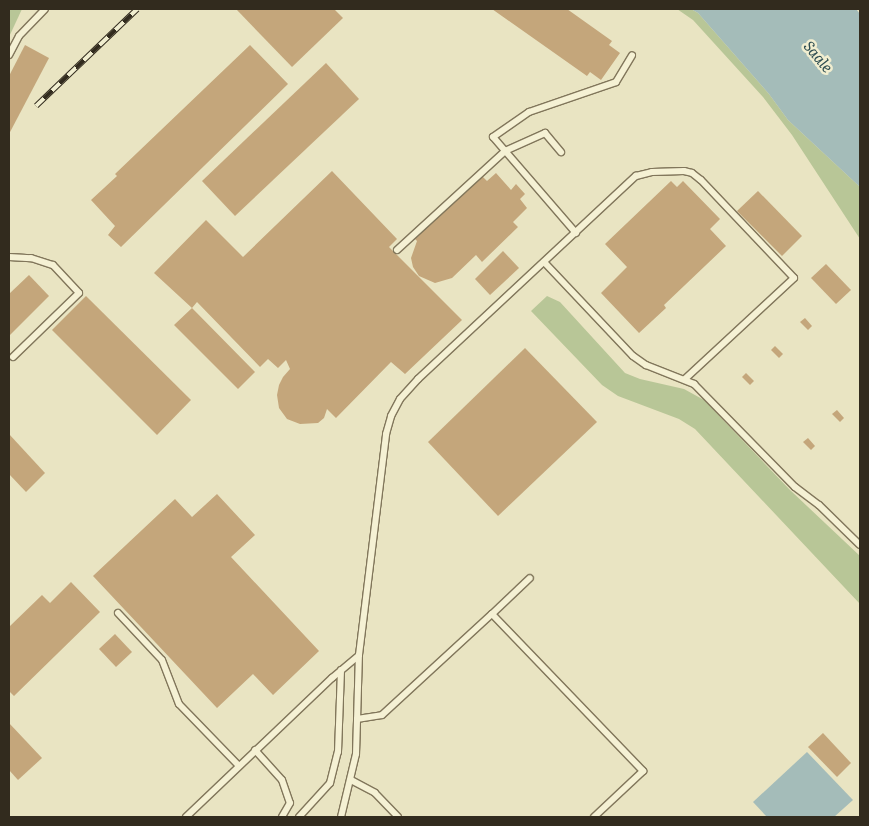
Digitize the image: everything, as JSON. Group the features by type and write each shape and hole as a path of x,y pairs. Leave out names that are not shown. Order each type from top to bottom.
{"lane":[{"path":"9,55 19,36 46,9"},
{"path":"576,232 493,137 529,112 616,82 632,55"},
{"path":"397,250 505,151 545,133 561,152"},
{"path":"341,817 352,780 356,754 359,655 386,434 391,416 400,399 418,379 636,176 652,172 684,171 692,173 701,180 794,278 685,379"},
{"path":"9,257 31,258 53,265 79,293 13,357"},
{"path":"544,262 633,356 646,365 694,384 795,487 819,505 860,545"},
{"path":"357,719 382,715 530,578"},
{"path":"118,613 162,660 179,704 239,766"},
{"path":"492,614 643,771 594,817"},
{"path":"188,816 255,750 359,655"},
{"path":"299,817 330,783 338,752 341,670"},
{"path":"255,750 282,780 290,803 282,817"},
{"path":"352,780 375,793 397,817"}],"green space":[{"path":"9,9 22,9 9,37"},
{"path":"677,9 691,9 698,13 769,94 788,120 860,187 860,239 792,135 763,97 693,20"},
{"path":"547,296 560,302 625,373 640,379 684,389 704,400 790,490 860,556 860,604 695,429 679,419 618,396 602,385 531,311"}],"water":[{"name":"Saale","path":"691,9 856,9 860,14 860,187 788,120 769,94 698,13"},
{"path":"807,752 853,800 834,817 767,817 753,802"}],"building":[{"path":"236,9 334,9 343,18 292,67"},
{"path":"492,9 567,9 612,41 609,45 620,53 601,80 590,72 587,76"},
{"path":"25,45 49,58 9,134 9,76"},
{"path":"250,45 288,84 121,247 108,235 115,226 91,200 117,176 115,174"},
{"path":"326,63 359,99 235,216 202,181"},
{"path":"332,171 397,239 389,247 462,320 405,374 391,362 336,418 327,409 324,418 318,423 300,424 287,419 279,408 277,395 279,385 290,369 286,360 278,368 268,359 260,367 197,302 192,308 154,273 206,220 243,257"},
{"path":"496,173 511,190 516,184 525,194 520,199 527,208 513,222 518,227 482,262 476,255 452,278 435,283 419,276 413,267 411,258 417,241 413,237 481,175 487,181"},
{"path":"671,181 677,187 683,181 720,219 710,229 726,246 664,305 666,308 639,333 601,293 627,267 605,244"},
{"path":"758,191 802,236 782,256 737,211"},
{"path":"503,251 519,268 490,295 475,279"},
{"path":"826,264 851,290 836,304 811,278"},
{"path":"29,275 49,296 9,336 9,294"},
{"path":"86,296 191,400 157,435 52,330"},
{"path":"192,308 255,372 238,389 174,325"},
{"path":"805,318 812,326 808,330 800,322"},
{"path":"775,346 783,354 779,358 771,350"},
{"path":"525,348 597,422 498,516 428,442"},
{"path":"746,373 754,381 750,385 742,377"},
{"path":"837,410 844,418 840,422 832,414"},
{"path":"9,434 45,473 26,492 9,474"},
{"path":"808,438 815,446 811,450 803,442"},
{"path":"217,494 255,535 231,557 319,651 273,695 253,674 217,708 93,576 175,499 192,517"},
{"path":"71,582 100,612 14,696 9,691 9,627 42,595 50,603"},
{"path":"115,634 132,652 116,667 99,649"},
{"path":"9,723 42,758 18,780 9,770"},
{"path":"823,733 851,763 837,777 808,747"}],"railway":[{"path":"36,106 137,9"}]}
